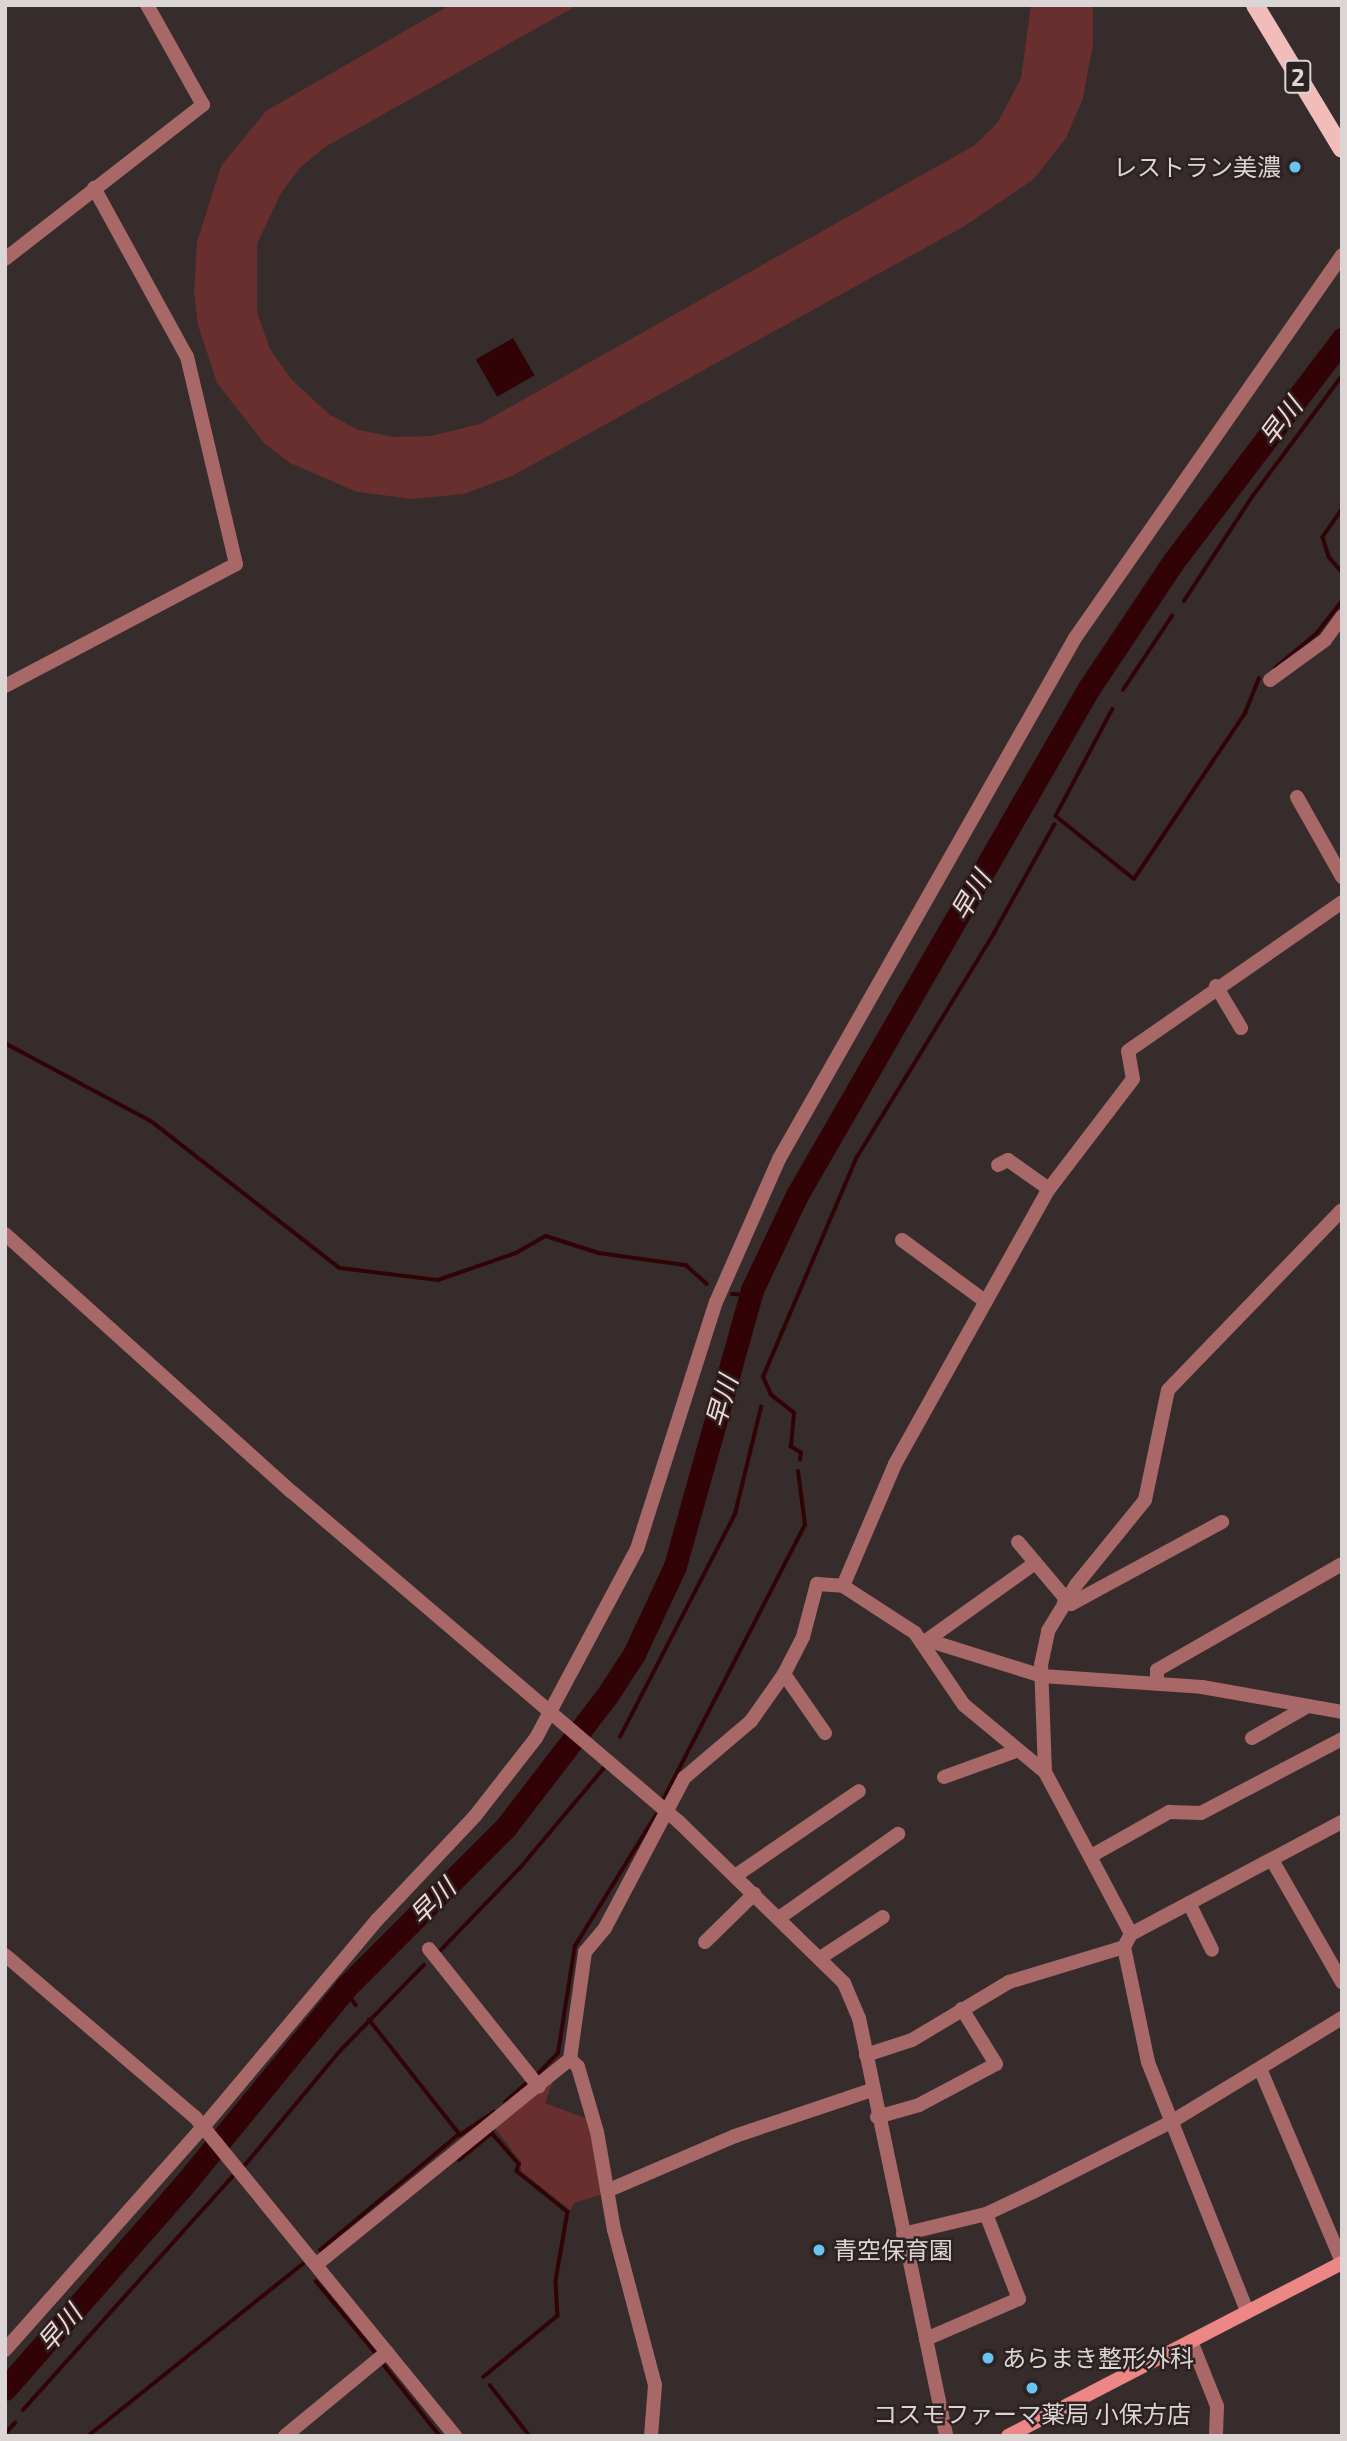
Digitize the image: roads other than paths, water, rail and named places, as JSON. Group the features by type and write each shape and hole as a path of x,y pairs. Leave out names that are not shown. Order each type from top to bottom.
{"main road":[{"name":"2","path":"1255,5 1342,149"},
{"path":"1008,2436 1342,2263"}],"street":[{"path":"5,259 203,105 146,5"},
{"path":"5,686 236,564 187,357 93,188"},
{"path":"5,2350 205,2129 377,1920 515,1769 555,1714 637,1549 716,1301 779,1159 1075,638 1342,255"},
{"path":"1270,680 1325,640 1342,617"},
{"path":"1297,797 1342,877"},
{"path":"843,1586 895,1464 1049,1189 1133,1079 1128,1051 1216,986 1342,902"},
{"path":"1216,986 1241,1028"},
{"path":"998,1165 1008,1160 1049,1189"},
{"path":"1045,1772 1042,1676 1048,1631 1065,1601 1146,1500 1168,1390 1176,1378 1342,1210"},
{"path":"5,1234 292,1492 667,1812 820,1958 853,1997 946,2436"},
{"path":"902,1240 986,1302"},
{"path":"1018,1542 1065,1601 1071,1604 1222,1522"},
{"path":"925,1641 1035,1563"},
{"path":"1157,1682 1157,1670 1342,1564"},
{"path":"317,2264 539,2087 570,2059 585,1952 605,1928 684,1778 751,1721 784,1675 803,1637 812,1589 821,1583 843,1586 894,1616 925,1641 964,1705 1016,1751 1045,1772 1091,1856 1127,1940 1148,2062 1247,2311"},
{"path":"925,1641 1042,1676 1157,1682 1342,1712"},
{"path":"784,1675 825,1733"},
{"path":"1251,1737 1308,1706"},
{"path":"1091,1856 1168,1812 1201,1814 1342,1739"},
{"path":"944,1777 1016,1751"},
{"path":"735,1876 859,1791"},
{"path":"866,2055 912,2040 1009,1982 1127,1940 1189,1903 1342,1822"},
{"path":"779,1918 898,1834"},
{"path":"1272,1860 1342,1982"},
{"path":"705,1942 754,1894"},
{"path":"1189,1903 1212,1950"},
{"path":"820,1958 883,1917"},
{"path":"429,1949 539,2087"},
{"path":"5,1955 205,2129 454,2436"},
{"path":"877,2117 919,2105 996,2064 962,2009"},
{"path":"903,2234 986,2214 1171,2123 1261,2071 1342,2018"},
{"path":"570,2059 578,2067 597,2132 628,2287 654,2385 651,2436"},
{"path":"1261,2071 1342,2263"},
{"path":"609,2190 735,2136 872,2090"},
{"path":"926,2339 1019,2299 986,2214"},
{"path":"1191,2341 1217,2406 1216,2436"},
{"path":"285,2436 387,2352"}],"waterway":[{"name":"早川","path":"5,2389 182,2187 346,1987 505,1828 606,1697 634,1654 675,1566 752,1290 797,1195 1089,688 1173,562 1342,339"},
{"path":"1184,601 1252,497 1342,376"},
{"path":"1342,510 1323,537 1329,557 1342,572"},
{"path":"1275,668 1317,633 1342,601"},
{"path":"1123,690 1172,616"},
{"path":"1113,709 1056,816 1134,879 1245,713 1259,679"},
{"path":"800,1460 801,1453 791,1447 794,1413 771,1395 763,1377 857,1157 994,933 1054,825"},
{"path":"5,1043 151,1121 340,1268 438,1280 516,1253 546,1236 599,1253 686,1265 707,1284"},
{"path":"732,1294 751,1295"},
{"path":"620,1737 735,1514 761,1407"},
{"path":"664,1798 805,1525 798,1471"},
{"path":"441,1950 520,1868 604,1768"},
{"path":"537,2075 558,2053 575,1946 656,1815"},
{"path":"245,2165 340,2051 424,1965"},
{"path":"344,1989 356,2005"},
{"path":"320,2250 459,2134 369,2020"},
{"path":"505,2102 526,2084"},
{"path":"460,2135 494,2112"},
{"path":"459,2160 492,2133 519,2164 517,2171 568,2212 556,2281 558,2316 484,2377"},
{"path":"23,2410 232,2177"},
{"path":"88,2436 303,2264"},
{"path":"316,2281 375,2352"},
{"path":"384,2365 440,2436"},
{"path":"490,2385 530,2436"},
{"path":"5,2434 15,2423"}],"place":[{"name":"レストラン美濃","path":"1295,167"},
{"name":"青空保育園","path":"819,2250"},
{"name":"あらまき整形外科","path":"988,2358"},
{"name":"コスモファーマ薬局 小保方店","path":"1032,2388"}]}
